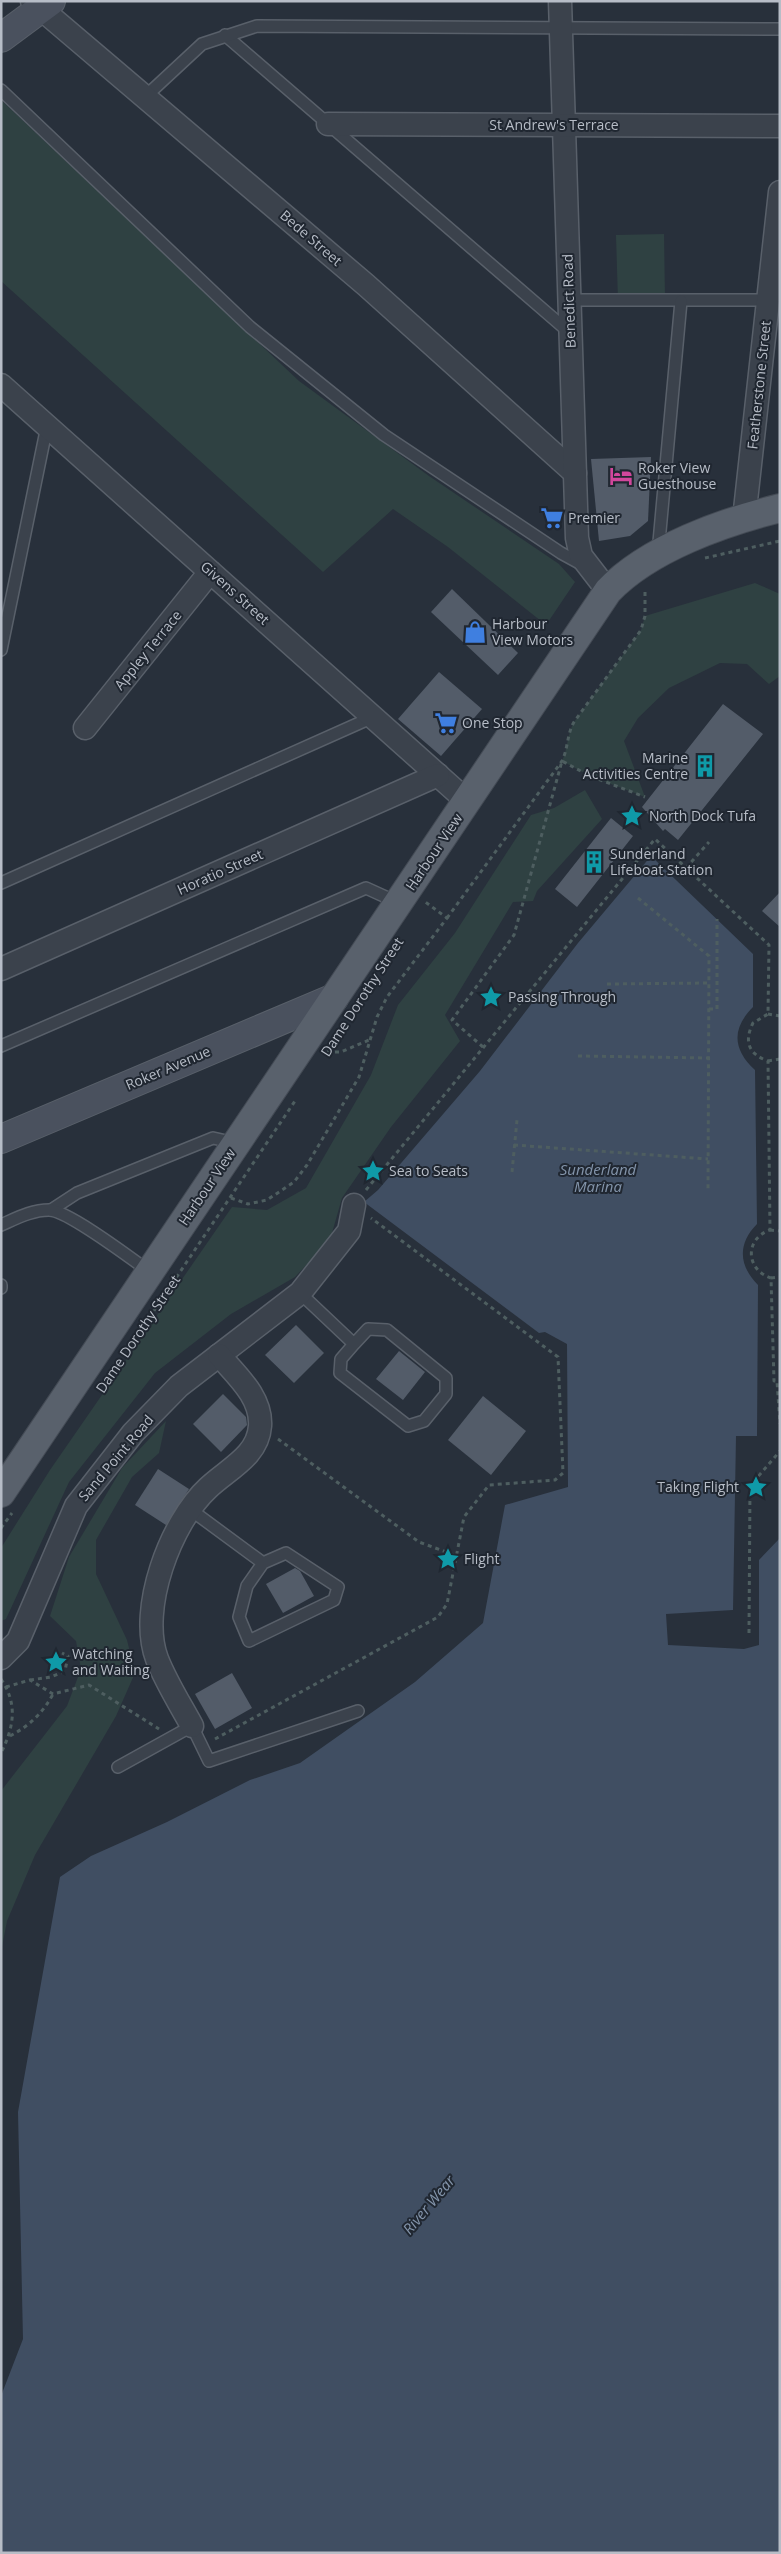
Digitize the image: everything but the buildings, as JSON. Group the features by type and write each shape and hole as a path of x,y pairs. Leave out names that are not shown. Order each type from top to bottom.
{"main road":[{"name":"Harbour View","path":"150,1272 334,998 414,904 468,802 601,581 623,575 691,537 780,508"},
{"name":"Dame Dorothy Street","path":"10,1499 150,1272"}],"street":[{"name":"Benedict Road","path":"560,1 559,28 571,333 576,538 581,556 601,581"},
{"path":"1,38 42,4"},
{"name":"Bede Street","path":"42,4 366,285 575,473"},
{"name":"St Andrew's Terrace","path":"328,124 780,126"},
{"name":"Featherstone Street","path":"744,519 780,192"},
{"name":"Givens Street","path":"1,386 468,802"},
{"name":"Appley Terrace","path":"85,728 210,572"},
{"name":"Horatio Street","path":"1,969 438,775"},
{"name":"Roker Avenue","path":"1,1139 334,998"},
{"name":"Sand Point Road","path":"1,1658 18,1641 76,1506 132,1433 180,1386 300,1293 349,1231 354,1204"},
{"path":"196,1734 157,1658 152,1638 152,1618 160,1569 172,1538 207,1488 245,1459 256,1442 260,1426 258,1408 248,1389 219,1355"}],"lane":[{"path":"146,96 202,44 257,26 780,29"},
{"path":"225,35 571,333"},
{"path":"1,90 250,327 384,435 601,581"},
{"path":"569,300 768,300"},
{"path":"658,556 680,301"},
{"path":"1,650 47,426"},
{"path":"1,883 373,717"},
{"path":"1,1046 366,888 414,904"},
{"path":"1,1225 29,1213 51,1210 77,1192 213,1138 236,1144"},
{"path":"51,1210 83,1225 150,1272"},
{"path":"300,1293 354,1344"},
{"path":"368,1328 387,1330 446,1378 446,1394 424,1421 408,1426 340,1373 341,1360 354,1344 368,1328"},
{"path":"191,1510 263,1563"},
{"path":"286,1553 338,1587 334,1600 249,1641 239,1617 247,1586 263,1563 286,1553"},
{"path":"118,1767 172,1737 196,1734 209,1761 358,1711"}],"path":[{"path":"702,559 780,541"},
{"path":"230,1198 248,1204 267,1200 294,1182 307,1165 359,1076 377,1017 387,997 562,761 567,752 570,729 574,722 641,630 645,616 646,590 638,596"},
{"path":"562,761 590,776 645,798"},
{"path":"483,1047 452,1020 514,935 562,761"},
{"path":"196,1734 209,1742 438,1617 447,1604 464,1517 489,1485 555,1480 563,1473 558,1358 354,1204 655,839 769,945 768,1014"},
{"path":"686,868 709,842"},
{"path":"414,904 429,893"},
{"path":"638,898 709,956 708,1190"},
{"path":"414,904 447,918"},
{"path":"709,1008 717,1009 717,919"},
{"path":"607,984 709,983"},
{"path":"780,1016 768,1014 753,1022 747,1040 752,1052 768,1061 780,1060"},
{"path":"327,1052 341,1052 370,1040"},
{"name":"Dame Dorothy Street","path":"322,1060 332,1043"},
{"path":"578,1056 709,1058"},
{"path":"768,1061 770,1230"},
{"name":"Dame Dorothy Street","path":"141,1330 300,1092"},
{"path":"512,1172 517,1120"},
{"path":"514,1145 708,1159"},
{"path":"780,1231 770,1230 757,1237 753,1242 750,1256 754,1268 764,1276 771,1278 780,1277"},
{"path":"771,1278 774,1381 777,1381 780,1424"},
{"path":"260,1426 419,1542 457,1556"},
{"path":"749,1633 750,1486 780,1451"},
{"path":"1,1528 10,1499"},
{"path":"6,1687 30,1680 51,1677 66,1671 68,1656 62,1653"},
{"path":"1,1679 13,1706 13,1722 9,1737 1,1753"},
{"path":"30,1680 53,1694"},
{"path":"9,1737 23,1730 37,1717 53,1694 89,1685 172,1737"}],"shaded area":[{"path":"1,100 299,381 429,476 559,564 575,582 546,625 448,547 393,509 323,572 1,281"},
{"path":"664,234 665,300 618,301 616,235"},
{"path":"755,583 780,594 780,676 769,684 747,664 720,663 669,688 638,718 624,741 645,797 590,776 562,761 574,722 641,630 645,616"},
{"path":"585,790 602,819 537,891 533,901 513,902 445,1015 460,1041 391,1127 342,1198 330,1240 295,1277 231,1314 155,1373 69,1482 6,1619 1,1621 1,1548 50,1470 232,1207 267,1210 306,1188 371,1075 398,1005 455,933 531,815 554,808"},
{"path":"166,1421 159,1453 132,1477 96,1540 96,1574 127,1640 135,1673 116,1716 35,1855 7,1921 1,1952 1,1791 67,1706 81,1669 76,1641 50,1616 69,1557 122,1468"}],"water":[{"path":"651,856 753,954 753,1007 741,1023 738,1038 742,1054 755,1070 757,1224 746,1239 743,1255 747,1270 758,1285 757,1436 736,1436 733,1610 666,1614 668,1645 744,1649 759,1645 759,1560 780,1538 780,2553 1,2553 1,2396 23,2339 18,2112 60,1877 91,1856 167,1822 250,1780 300,1763 415,1682 483,1623 505,1505 568,1487 567,1344 545,1332 539,1333 364,1202 378,1190 480,1071 578,943"}],"place":[{"name":"Roker View Guesthouse","path":"621,476"},
{"name":"Premier","path":"552,518"},
{"name":"Harbour View Motors","path":"475,632"},
{"name":"One Stop","path":"446,723"},
{"name":"Marine Activities Centre","path":"705,766"},
{"name":"North Dock Tufa","path":"632,816"},
{"name":"Sunderland Lifeboat Station","path":"594,862"},
{"name":"Passing Through","path":"491,997"},
{"name":"Sea to Seats","path":"373,1171"},
{"name":"Taking Flight","path":"756,1487"},
{"name":"Flight","path":"448,1559"},
{"name":"Watching and Waiting","path":"56,1662"}],"water label":[{"name":"Sunderland Marina","path":"598,1178"},
{"name":"River Wear","path":"429,2205"}]}
